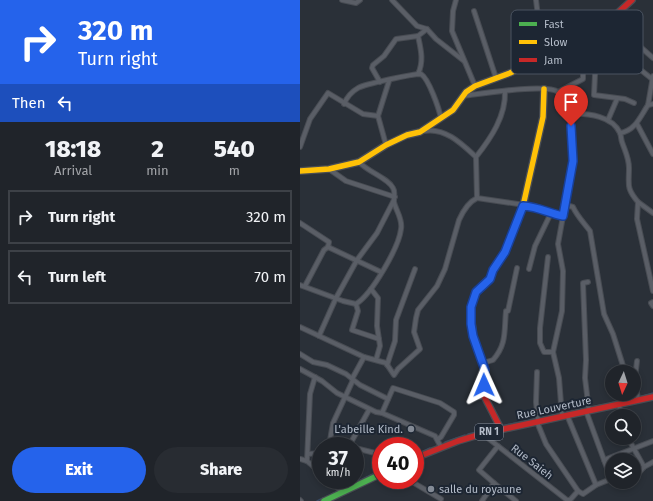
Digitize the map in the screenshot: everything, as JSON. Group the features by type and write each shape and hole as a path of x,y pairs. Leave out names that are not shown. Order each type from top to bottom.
{"street":[{"path":"342,0 356,3 360,0"},
{"path":"392,0 417,26 427,29 436,39 464,61"},
{"path":"456,0 451,26 475,86"},
{"path":"536,0 537,10"},
{"path":"622,10 632,0"},
{"path":"474,11 496,78"},
{"path":"380,82 372,68 373,65 382,58 396,39 418,36 427,29"},
{"path":"418,36 422,52 422,67 418,74"},
{"path":"643,49 653,58"},
{"path":"620,132 629,132 651,105 652,77 643,70"},
{"path":"420,132 453,110 462,96 475,86 511,71"},
{"path":"344,104 348,95 357,88 368,84 418,74 426,79 429,89 436,99 441,118"},
{"path":"462,96 505,91 544,89 558,92 583,80 583,74"},
{"path":"595,74 594,96 634,103"},
{"path":"386,145 378,116 389,80"},
{"path":"500,427 483,390 485,370 473,336 471,324 472,303 476,292 490,279 493,270 505,252 523,206 543,117 544,89"},
{"path":"477,198 476,157 497,126 504,106 505,91"},
{"path":"558,92 571,113 573,161 558,244 563,271 562,311 553,352 559,378 563,414 596,485"},
{"path":"300,146 310,119 328,93 344,104 363,114 378,116"},
{"path":"608,120 617,99"},
{"path":"571,113 588,114 608,120 620,132 628,158 628,185 630,193 638,202 653,213"},
{"path":"637,124 653,154"},
{"path":"300,171 329,169 359,162 386,145 407,135 436,130 447,134 476,157"},
{"path":"356,304 371,289 394,252 402,227 394,198 394,188 390,183 364,168 359,162"},
{"path":"329,169 346,181 394,198"},
{"path":"319,336 336,298 357,260 377,233 394,198"},
{"path":"300,327 364,356 388,365 394,375 398,369 420,349 415,338 414,327 418,310 437,286 446,269 458,220 462,212 472,201 477,198 523,206 538,207 551,213 563,216"},
{"path":"638,202 637,218 653,290"},
{"path":"566,205 573,207 576,215 583,220 590,231 604,314 622,365"},
{"path":"529,269 535,246 551,213"},
{"path":"300,223 329,242 328,247 324,250 302,285 356,304"},
{"path":"328,247 381,272"},
{"path":"548,257 540,328 540,343 544,352 553,352"},
{"path":"483,363 493,360 504,342 507,329 506,311 508,311 518,268"},
{"path":"388,365 395,341 396,320 415,269"},
{"path":"537,372 538,420 546,444 578,491 583,494 610,478 588,409 584,378 586,360 583,283 588,282"},
{"path":"371,289 378,298 377,326 380,346 376,360"},
{"path":"653,302 651,302 653,306"},
{"path":"356,304 358,311 352,330 379,339"},
{"path":"300,354 313,362 332,367 388,399"},
{"path":"331,437 334,423 344,397 364,356"},
{"path":"637,361 637,365"},
{"path":"300,369 315,377 344,397 369,410 382,413 416,426 438,439 441,447"},
{"path":"307,461 310,394 315,377"},
{"path":"382,413 393,388 440,403 454,412 454,415 441,437 438,439"},
{"path":"477,397 485,397"},
{"name":"Rue Louverture","path":"641,399 653,397"},
{"name":"Rue Louverture","path":"424,454 500,427 633,401"},
{"path":"619,404 620,409"},
{"path":"354,437 369,410"},
{"name":"Rue Saieh","path":"485,433 498,446 556,493 570,500"},
{"path":"604,460 653,441"},
{"path":"631,445 644,467"},
{"path":"498,446 479,470 516,501"},
{"path":"308,454 312,454"},
{"path":"300,460 307,461 312,465"},
{"path":"641,470 653,462"},
{"path":"324,501 341,491 372,478"},
{"path":"482,501 494,483"},
{"path":"423,489 441,500"},
{"path":"570,500 578,491"}],"waterway":[{"path":"641,396 653,393"},
{"path":"610,403 622,401"},
{"path":"501,426 601,405"},
{"path":"468,434 498,427"},
{"path":"445,442 465,435"},
{"path":"424,451 430,448"},
{"path":"332,494 372,474"},
{"path":"317,501 323,498"}],"traffic: fast":[{"path":"324,501 372,478"}],"traffic: slow":[{"path":"300,171 329,169 359,162 386,145 407,135 420,132 453,110 466,92 475,86 511,73"},
{"path":"485,284 490,279 493,270 505,252 523,206 543,117 544,89"}],"traffic: jam":[{"path":"621,10 632,0"},
{"path":"485,284 476,292 471,307 473,337 485,370 483,394 501,429"},
{"path":"424,454 458,441 485,433 653,397"}],"place":[{"name":"L'abeille Kind.","path":"411,429"},
{"name":"salle du royaune","path":"431,489"}],"route":[{"path":"484,385 484,364 478,353 471,324 471,307 476,292 490,279 493,270 505,252 511,231 517,222 523,206 538,207 551,213 563,216 573,161 571,126"}]}
